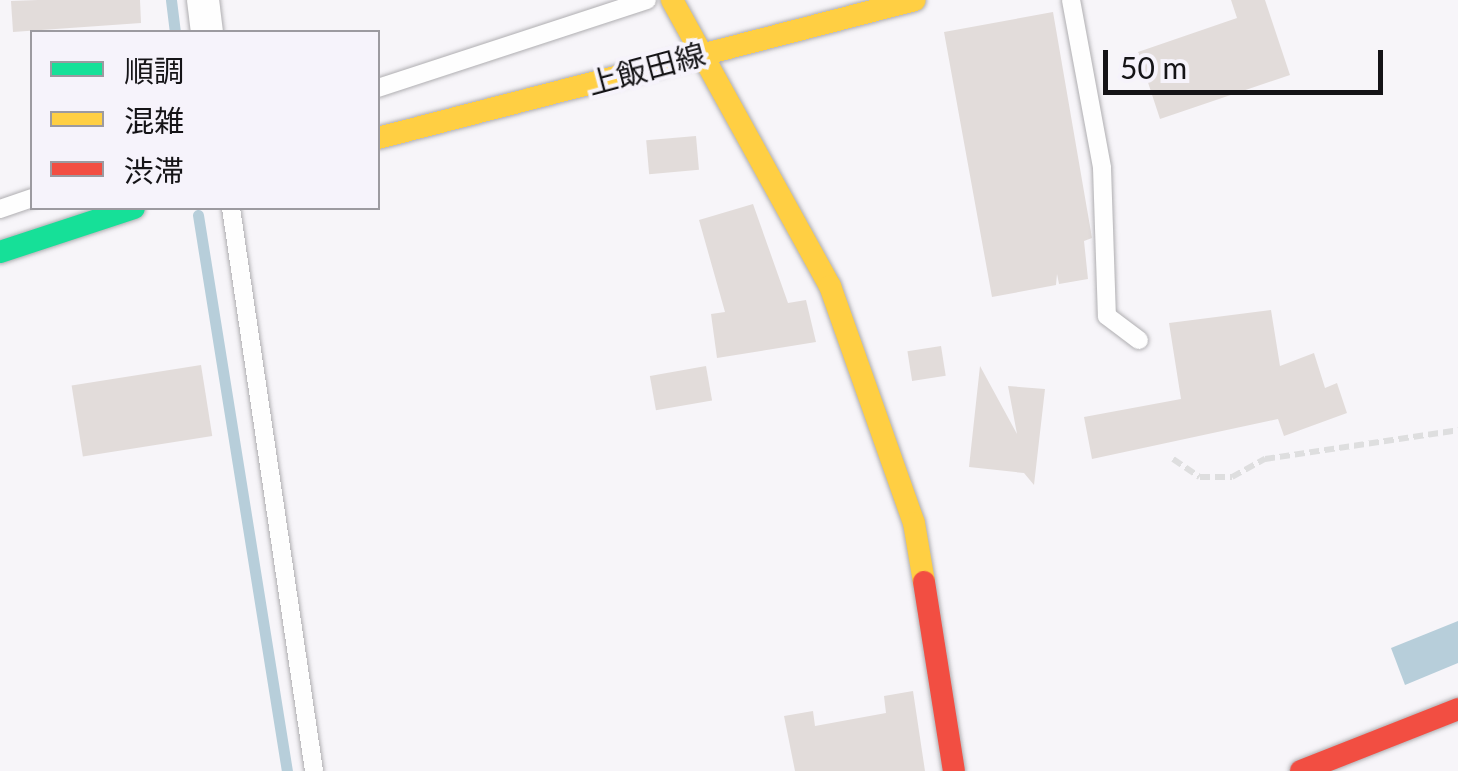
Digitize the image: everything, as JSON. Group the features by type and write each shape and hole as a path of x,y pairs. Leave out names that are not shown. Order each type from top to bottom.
{"street":[{"path":"203,0 207,30"},
{"path":"672,0 696,54 830,286 914,523 954,771"},
{"name":"上飯田線","path":"380,137 914,0"},
{"path":"0,252 128,210"},
{"path":"1301,771 1458,709"}],"lane":[{"path":"380,87 647,0"},
{"path":"1071,0 1102,168 1107,316 1139,340"},
{"path":"0,208 30,199"},
{"path":"231,210 314,771"}],"path":[{"path":"1172,459 1200,477 1232,477 1266,459 1458,430"}],"water":[{"path":"1458,621 1458,663 1405,685 1391,648"}],"building":[{"path":"140,0 141,23 13,32 11,1"},
{"path":"1231,0 1265,0 1290,75 1160,119 1138,52 1237,18"},
{"path":"1053,12 1092,238 1084,241 1088,279 1059,284 1057,274 1056,285 992,297 944,32"},
{"path":"696,136 699,170 649,174 646,140"},
{"path":"753,204 788,303 806,300 816,342 717,358 711,314 725,312 699,220"},
{"path":"1271,310 1280,366 1314,353 1325,388 1337,383 1347,413 1284,436 1278,419 1092,459 1084,417 1181,399 1169,323"},
{"path":"941,346 946,376 912,381 907,351"},
{"path":"201,365 212,436 83,457 72,385"},
{"path":"706,366 712,400 656,410 650,376"},
{"path":"980,366 1017,434 1008,386 1045,389 1034,485 1024,473 969,467"},
{"path":"913,691 925,771 795,771 784,716 813,711 815,726 886,713 884,696"}],"waterway":[{"path":"171,0 175,30"},
{"path":"198,215 287,771"}],"traffic: fast":[{"path":"0,252 128,210"}],"traffic: slow":[{"path":"672,0 830,286 914,523 924,582"},
{"path":"380,137 915,0"}],"traffic: jam":[{"path":"924,582 954,771"},
{"path":"1301,771 1458,709"}]}
